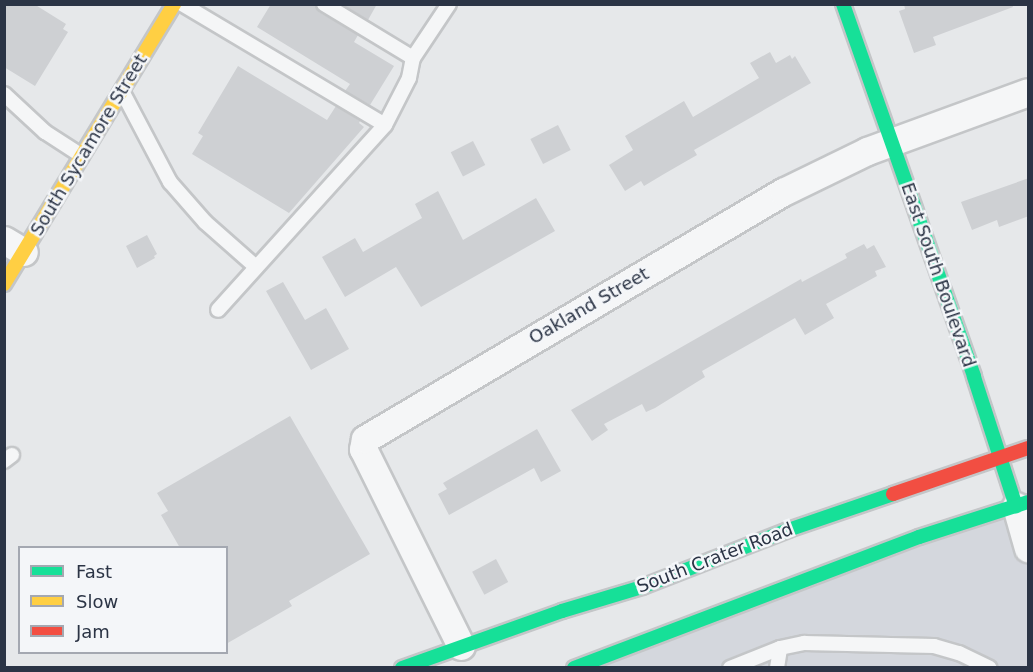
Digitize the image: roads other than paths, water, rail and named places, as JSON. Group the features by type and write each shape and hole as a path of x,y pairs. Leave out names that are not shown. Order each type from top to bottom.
{"main road":[{"name":"South Sycamore Street","path":"4,284 14,246 82,157 174,4"},
{"name":"East South Boulevard","path":"843,4 1000,456 1022,504"},
{"name":"South Crater Road","path":"402,668 461,646 642,587 789,530 1000,456 1029,448"},
{"path":"574,668 919,537 1022,504"}],"street":[{"name":"Oakland Street","path":"461,646 363,449 365,439 783,192 867,151 1029,92"},
{"name":"East South Boulevard","path":"1022,504 1029,548"}],"lane":[{"path":"182,4 385,125"},
{"path":"324,4 413,58"},
{"path":"218,310 385,125 409,78 413,58 449,4"},
{"path":"122,91 170,182 205,222 256,267"},
{"path":"4,94 45,132 82,157"},
{"path":"730,668 780,648 804,643 934,646 959,653 990,668"},
{"path":"777,668 780,648"}]}
